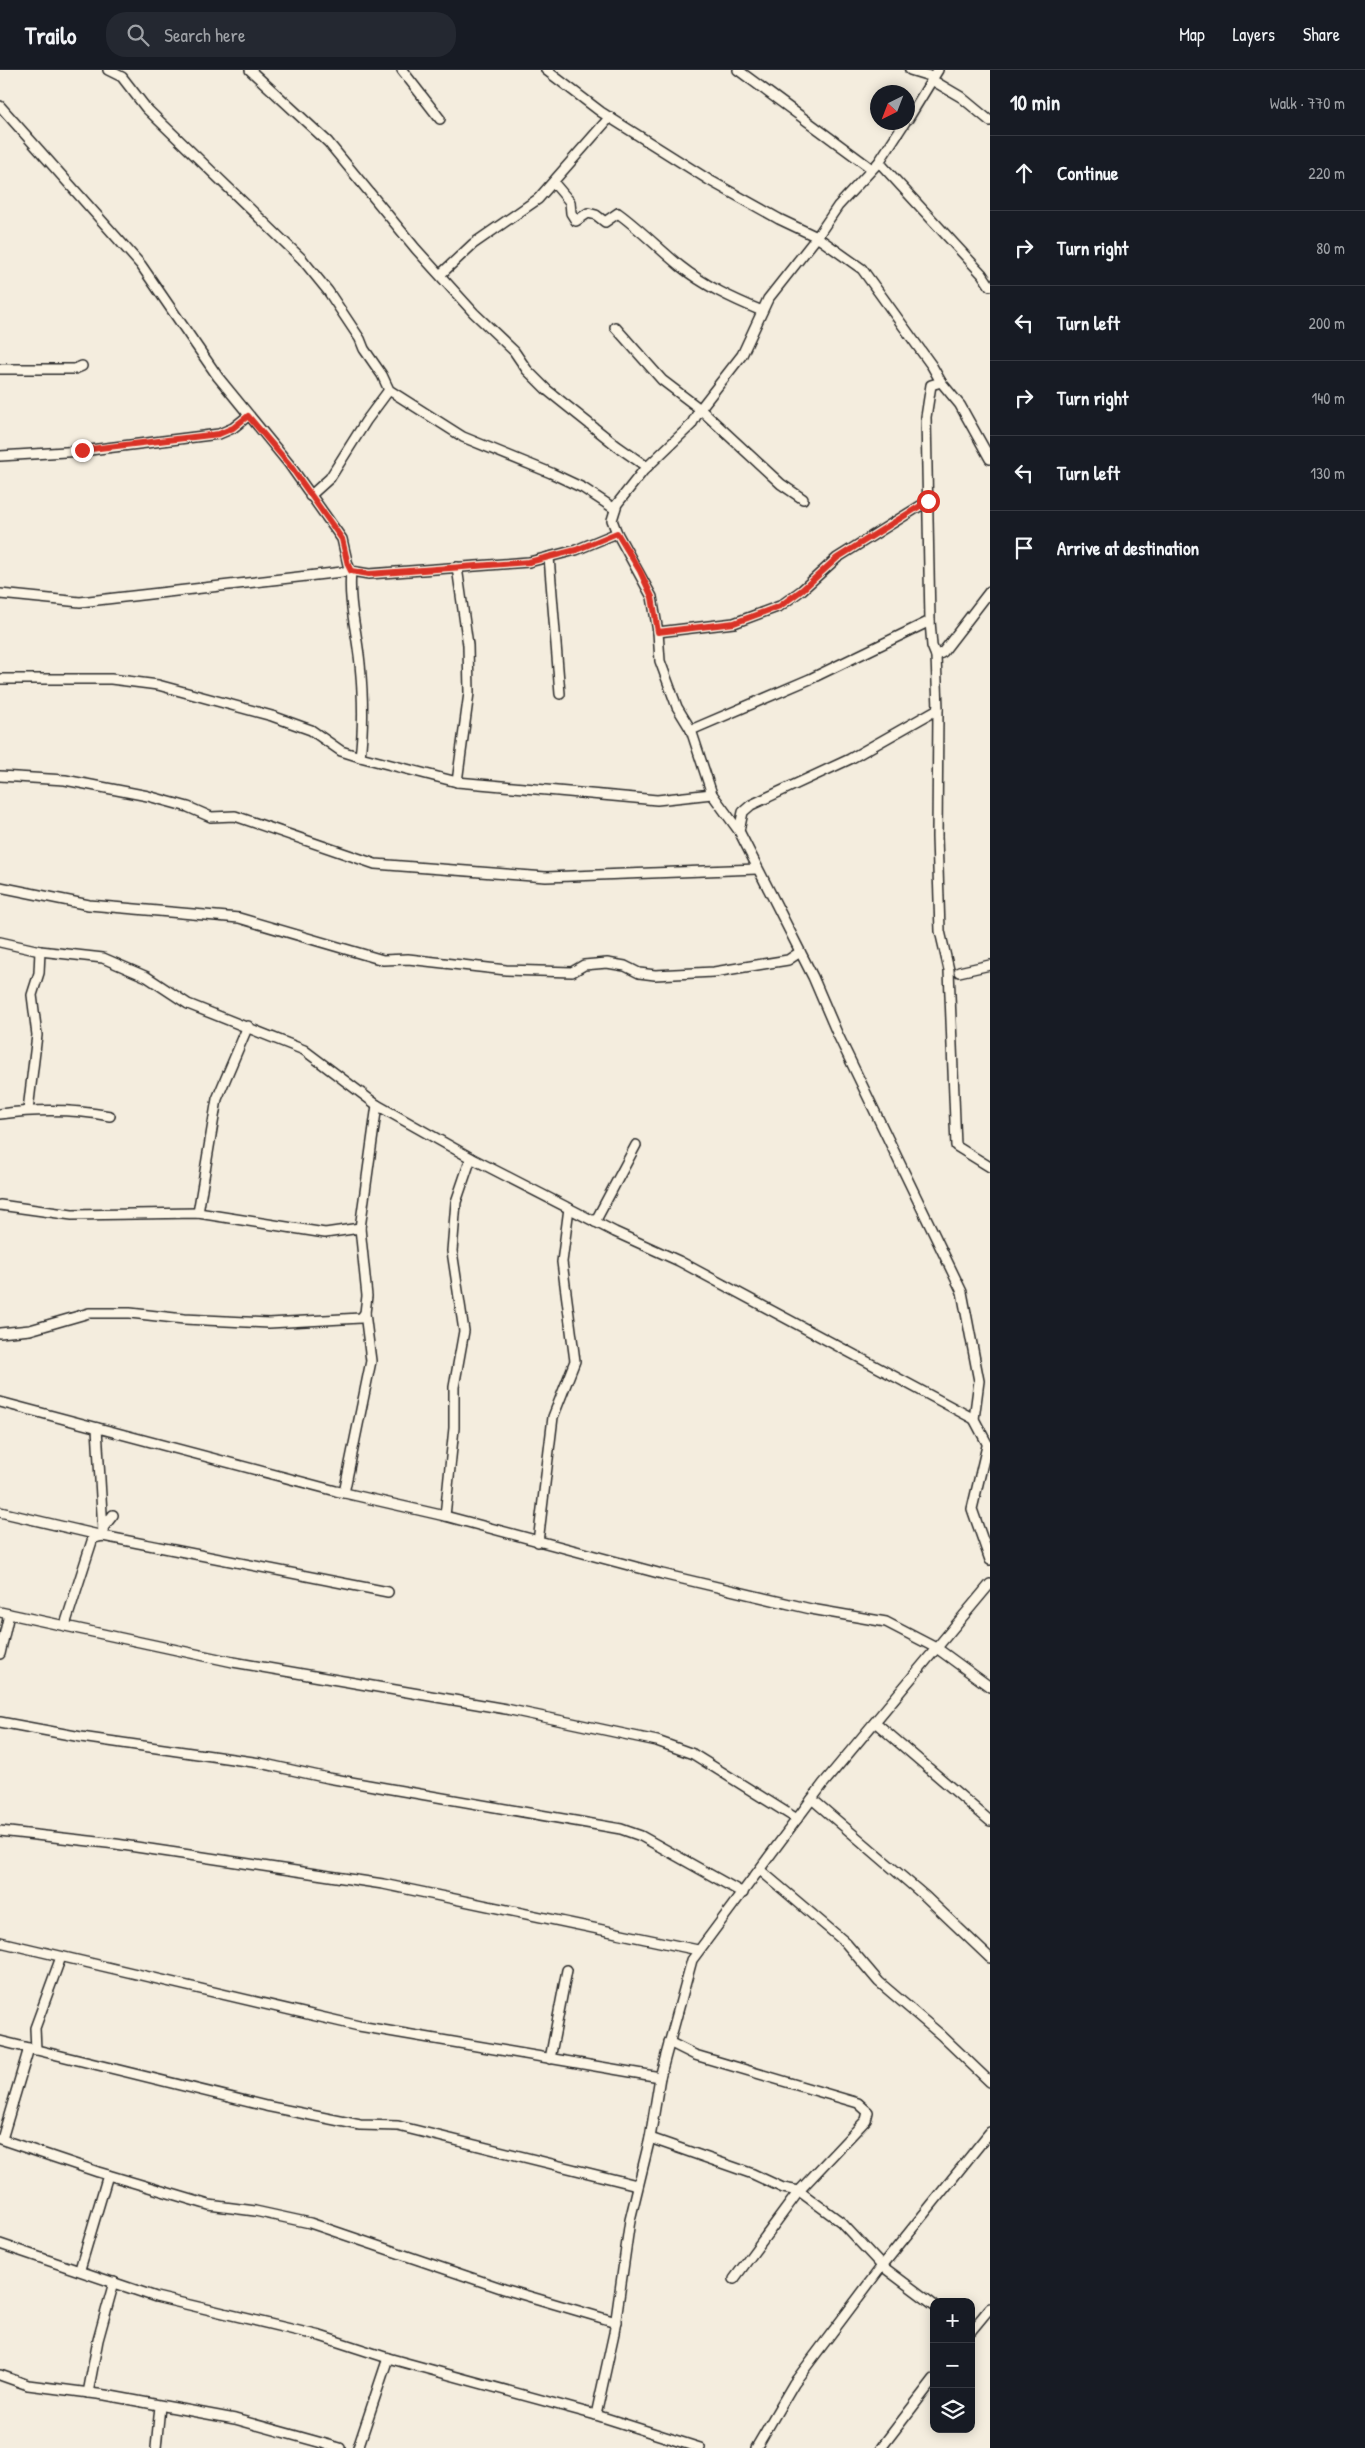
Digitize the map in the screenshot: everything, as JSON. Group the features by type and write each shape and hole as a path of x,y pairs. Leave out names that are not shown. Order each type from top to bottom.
{"street":[{"path":"108,70 122,77 158,119 302,259 328,292 360,339 389,390 463,437 552,473 583,488 615,509"},
{"path":"250,70 328,142 416,248 474,313 514,351 527,370 547,390 617,446 647,467"},
{"path":"402,70 440,119"},
{"path":"546,70 610,117 709,180 779,219 817,237 862,269 932,366 941,382 960,404 990,459"},
{"path":"738,70 872,169"},
{"path":"910,70 934,75 990,121"},
{"path":"915,107 934,75"},
{"path":"0,106 141,265 204,358 248,416 289,464 342,539 351,571 350,597 360,662 364,724 360,757"},
{"path":"441,274 474,244 538,199 610,117"},
{"path":"900,130 879,162 838,206 817,237 768,299 742,355 700,409 691,425 647,467 615,509 612,520 617,533 640,571 652,597 658,632 660,661 677,707 690,730 712,794 739,831 800,952 962,1292 979,1381 974,1418 989,1448 972,1509 990,1560"},
{"path":"879,162 982,274 990,286"},
{"path":"554,183 570,202 571,213 576,221 588,213 596,215 605,222 618,213 645,233 689,272 720,293 762,311"},
{"path":"614,327 662,380 700,409 781,484 803,499"},
{"path":"0,368 75,369 82,366"},
{"path":"941,382 931,385 926,417 930,621 936,656 938,709 937,837 940,931 950,970 956,1146 990,1167"},
{"path":"310,496 330,478 366,421 389,390"},
{"path":"0,456 82,450 219,434 233,428 248,416"},
{"path":"658,632 734,623 780,606 802,590 837,558 928,501"},
{"path":"0,594 80,602 351,571 369,574 529,562 576,550 617,533"},
{"path":"549,557 560,694"},
{"path":"457,567 468,645 469,693 457,782"},
{"path":"936,656 943,652 990,591"},
{"path":"690,730 810,679 930,621"},
{"path":"0,679 111,679 158,684 272,716 312,730 341,751 457,782 657,800 712,794"},
{"path":"739,831 743,812 751,805 850,759 938,709"},
{"path":"0,776 65,780 148,796 188,807 211,817 235,816 375,864 546,877 757,869"},
{"path":"0,887 89,905 239,918 383,960 408,959 506,970 572,972 584,965 607,963 625,966 639,973 655,976 705,973 788,960 800,952"},
{"path":"0,942 40,952 103,958 146,977 188,1004 248,1026 304,1050 377,1106 470,1158 596,1222 679,1261 974,1418"},
{"path":"28,1110 36,1035 32,995 39,973 40,952"},
{"path":"959,972 990,964"},
{"path":"198,1213 217,1099 248,1026"},
{"path":"344,1493 371,1361 365,1313 367,1296 360,1228 377,1106"},
{"path":"0,1114 28,1110 88,1112 110,1116"},
{"path":"596,1222 636,1146"},
{"path":"445,1516 454,1428 454,1387 464,1331 452,1251 456,1202 470,1158"},
{"path":"0,1205 72,1215 198,1213 325,1233 360,1228"},
{"path":"538,1542 553,1417 575,1361 562,1262 569,1208"},
{"path":"0,1333 30,1330 89,1313 130,1313 184,1319 269,1323 354,1320 361,1318 365,1313"},
{"path":"0,1402 344,1493 445,1516 538,1542 801,1607 886,1622 938,1649 990,1687"},
{"path":"97,1428 103,1536"},
{"path":"0,1512 103,1536 388,1592"},
{"path":"103,1536 103,1528 113,1515"},
{"path":"64,1625 93,1538 103,1536"},
{"path":"596,2415 616,2322 637,2185 650,2138 660,2077 692,1960 812,1799 990,1584"},
{"path":"0,1654 4,1613 233,1662 506,1709 657,1741 693,1754 797,1820"},
{"path":"0,1722 81,1737 260,1763 337,1780 621,1829 657,1845 743,1893"},
{"path":"875,1722 990,1822"},
{"path":"812,1799 926,1897 990,1958"},
{"path":"0,1831 116,1844 383,1884 698,1950"},
{"path":"760,1870 844,1942 879,1982 942,2035 990,2082"},
{"path":"0,1942 359,2026 660,2077"},
{"path":"61,1957 35,2028 32,2049 1,2139 108,2175 209,2205 255,2211 310,2223 504,2289 616,2322"},
{"path":"550,2059 567,1970"},
{"path":"0,2041 266,2106 360,2125 398,2126 637,2185"},
{"path":"669,2042 695,2055 858,2103 868,2112 866,2120 799,2190 734,2279"},
{"path":"756,2448 794,2383 882,2266 990,2132"},
{"path":"650,2138 753,2174 783,2188 799,2190 841,2222 882,2266 930,2302"},
{"path":"80,2270 108,2175"},
{"path":"0,2244 156,2297 320,2336 388,2358 596,2415 700,2448"},
{"path":"88,2393 98,2340 114,2282"},
{"path":"975,2326 990,2308"},
{"path":"358,2448 388,2358"},
{"path":"0,2375 28,2385 88,2393 236,2419 340,2448"},
{"path":"880,2448 930,2384"},
{"path":"156,2448 160,2406"}],"route":[{"path":"82,450 219,434 233,428 248,416 289,464 342,539 344,552 351,571 369,574 414,569 529,562 576,550 617,533 640,571 652,597 658,632 734,623 780,606 802,590 837,558 928,501"}]}
